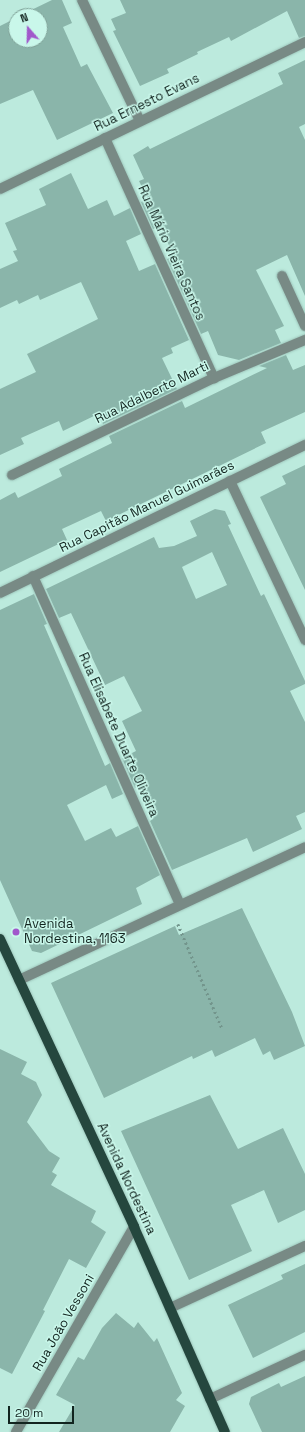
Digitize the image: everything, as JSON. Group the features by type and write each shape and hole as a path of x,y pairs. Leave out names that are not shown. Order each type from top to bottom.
{"main road":[{"name":"Avenida Nordestina","path":"0,939 134,1227 225,1432"}],"street":[{"path":"82,0 140,121"},
{"name":"Rua Ernesto Evans","path":"0,189 305,42"},
{"name":"Rua Mário Vieira Santos","path":"105,138 214,378"},
{"path":"282,276 305,326"},
{"name":"Rua Adalberto Marti","path":"12,475 214,378 305,340"},
{"name":"Rua Capitão Manuel Guimarães","path":"0,592 305,445"},
{"path":"230,482 305,640"},
{"name":"Rua Elisabete Duarte Oliveira","path":"34,576 176,906"},
{"path":"19,980 305,847"},
{"name":"Rua João Vessoni","path":"16,1432 134,1227"},
{"path":"170,1308 305,1246"},
{"path":"210,1399 305,1355"}],"path":[{"path":"176,906 222,1028"}],"building":[{"path":"52,0 62,0 72,23 63,27 81,67 87,64 113,113 57,140 33,90 0,104 0,26 8,22 8,48 48,48 48,8 36,8"},
{"path":"120,0 305,0 305,36 299,38 287,11 231,41 229,37 197,52 198,54 167,69 169,73 140,86 113,31 116,30 111,19 126,13"},
{"path":"305,60 305,124 299,127 305,140 305,296 287,255 256,270 284,326 275,330 281,343 239,360 218,355 208,331 201,334 167,259 174,256 160,226 153,229 141,202 148,199 139,181 144,179 133,155 148,146 150,149 283,84 278,73"},
{"path":"71,173 88,209 107,200 114,216 130,208 141,234 126,241 139,271 155,264 189,340 171,348 173,353 162,358 177,389 103,424 98,414 63,431 59,421 21,438 24,444 0,455 0,389 36,372 27,354 98,319 81,282 40,300 38,295 19,304 17,300 0,308 0,269 18,261 13,251 17,250 5,223 46,205 39,189"},
{"path":"286,355 293,370 305,365 305,412 261,432 266,443 106,521 101,511 62,529 67,540 0,572 0,500 15,492 18,498 62,476 59,469 112,443 109,436 182,401 185,408 267,368 259,366"},
{"path":"305,465 305,590 260,497 286,484 282,476"},
{"path":"215,509 225,511 231,524 228,525 261,596 264,594 305,681 305,684 290,691 305,722 305,812 296,816 302,829 253,852 247,838 172,870 150,821 153,819 139,786 135,788 122,758 136,751 122,721 142,711 124,676 105,685 71,613 59,618 46,589 154,537 159,548 174,546 197,536 190,521","holes":["212,552 227,585 196,599 182,567"]},
{"path":"34,594 47,624 44,625 105,766 110,763 123,794 112,799 106,785 67,805 85,841 111,828 116,837 138,826 160,875 136,888 142,904 41,953 32,951 0,880 0,610"},
{"path":"242,908 292,1012 305,1046 274,1060 270,1051 263,1055 255,1038 215,1057 212,1050 193,1059 192,1056 104,1098 51,983 175,926 179,935"},
{"path":"0,1049 27,1062 21,1074 36,1082 42,1095 27,1122 49,1151 60,1158 52,1172 57,1175 51,1185 96,1211 91,1222 106,1232 86,1268 69,1259 43,1310 45,1311 12,1374 0,1368"},
{"path":"210,1095 238,1149 283,1128 305,1174 305,1210 278,1223 264,1190 231,1205 252,1251 189,1280 121,1131"},
{"path":"305,1264 305,1332 253,1358 228,1305 283,1279 281,1275"},
{"path":"116,1313 134,1328 138,1322 154,1342 157,1338 182,1393 176,1400 185,1406 170,1432 59,1432 75,1405 56,1395 78,1357 84,1360 102,1328"},
{"path":"305,1376 305,1432 262,1432 249,1404 251,1397 279,1383 281,1387"}],"place":[{"name":"Avenida Nordestina, 1163","path":"16,932"}]}
